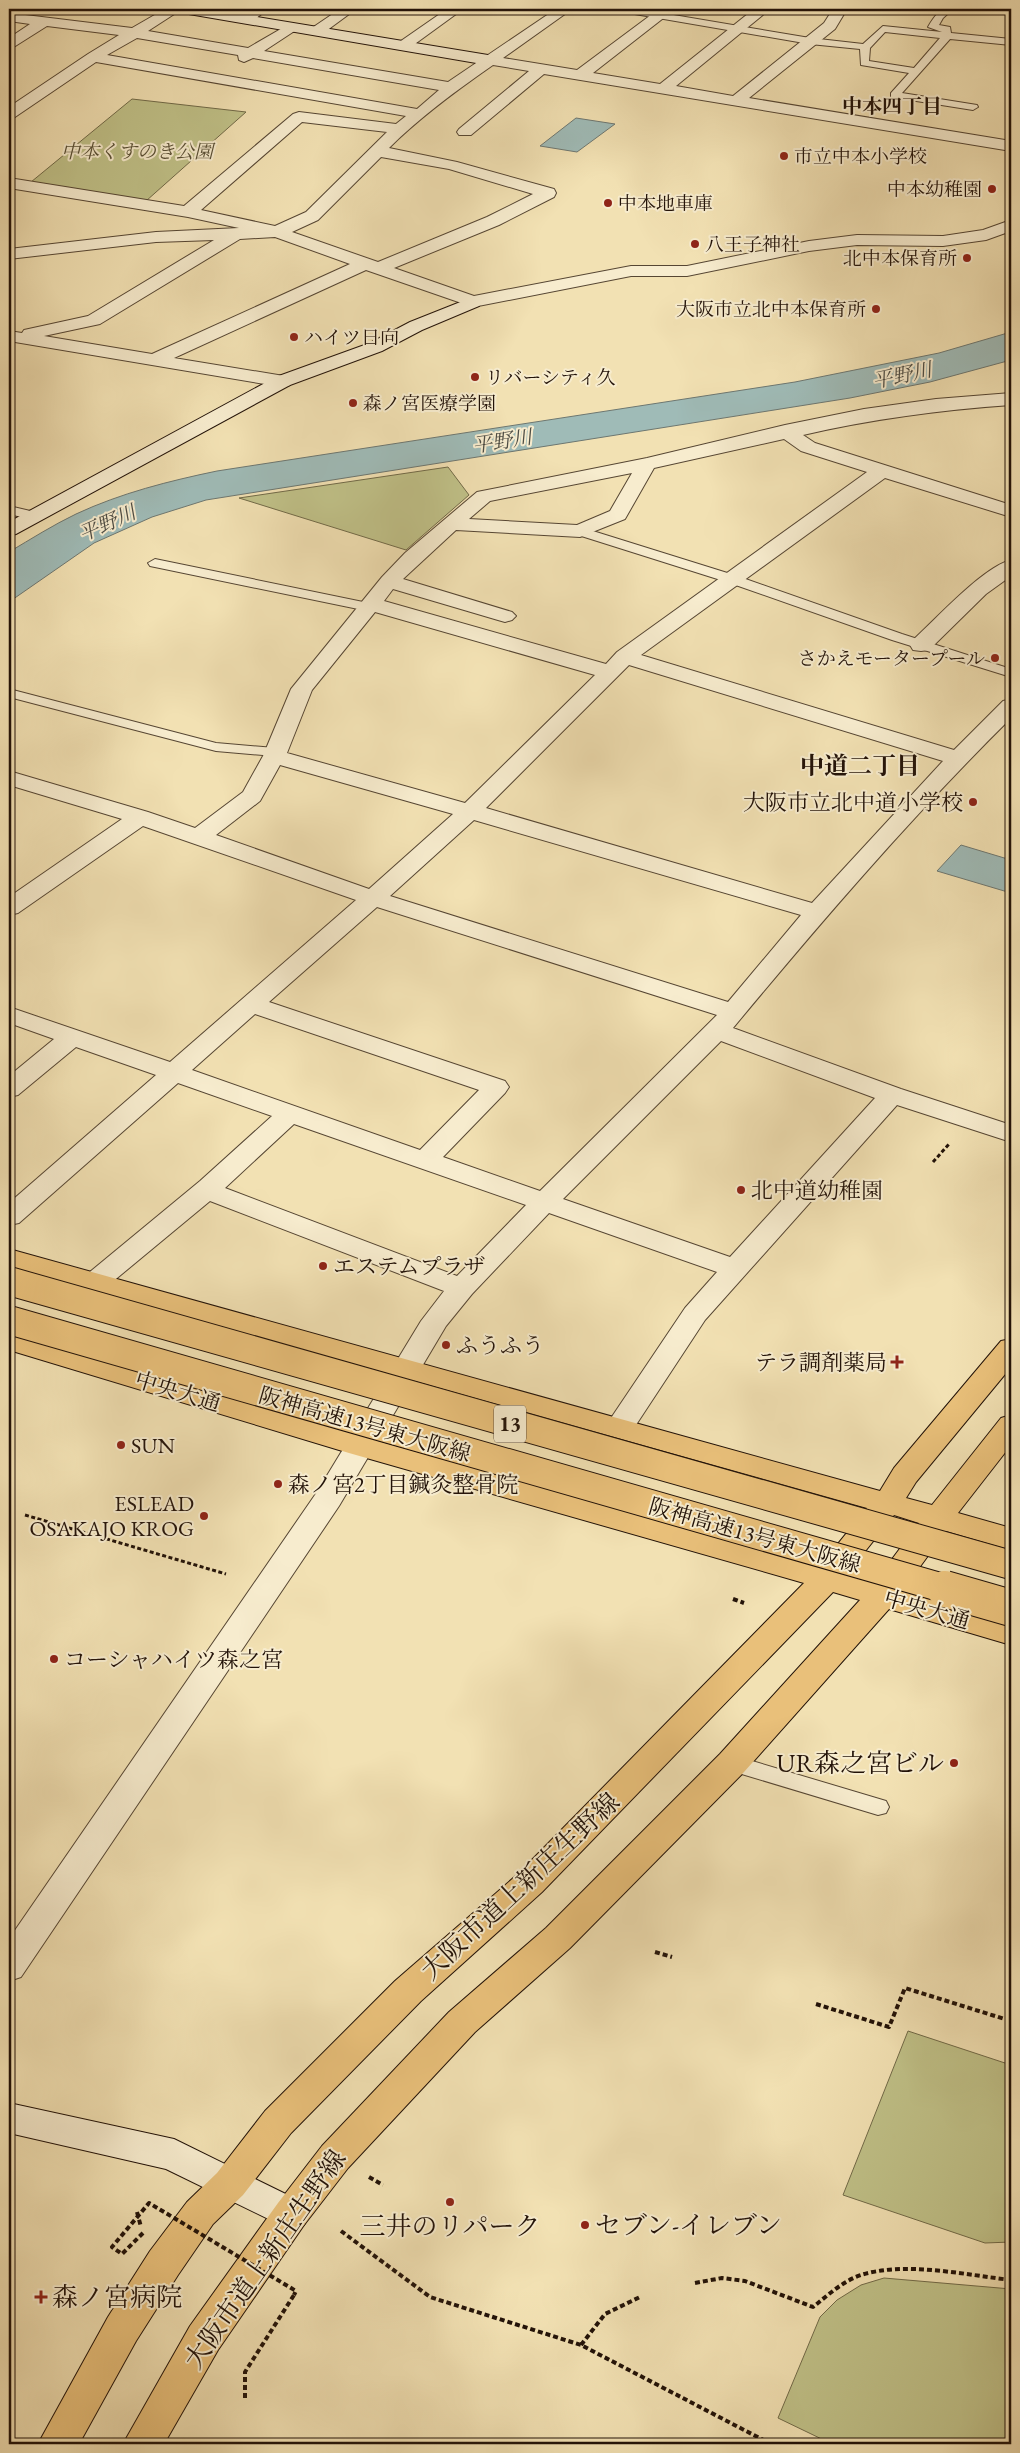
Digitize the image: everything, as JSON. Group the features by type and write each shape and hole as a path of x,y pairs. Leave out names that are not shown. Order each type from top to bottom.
{"main road":[{"path":"9,1258 939,1516 1011,1539"},
{"name":"阪神高速13号東大阪線","path":"9,1281 1011,1565"},
{"name":"阪神高速13号東大阪線","path":"9,1320 1011,1608"},
{"name":"中央大通","path":"9,1340 360,1446 715,1545 1011,1634"},
{"name":"大阪市道上新庄生野線","path":"58,2444 122,2329 164,2263 200,2214 230,2184 278,2122 408,1991 530,1883 791,1617 826,1579 888,1502 905,1475 1011,1348"},
{"name":"大阪市道上新庄生野線","path":"143,2444 204,2338 291,2214 335,2156 462,2022 558,1938 732,1763 882,1596 939,1516 1011,1425"}],"street":[{"path":"9,114 93,57 176,9"},
{"path":"182,9 1011,146"},
{"path":"246,19 262,9"},
{"path":"316,31 349,9"},
{"path":"403,46 456,9"},
{"path":"9,254 156,237 277,232 312,216 399,129 420,114 451,86 565,9"},
{"path":"664,88 763,9"},
{"path":"737,100 830,26 840,9"},
{"path":"582,74 664,12"},
{"path":"9,17 45,20 135,33 451,86"},
{"path":"9,45 45,20"},
{"path":"212,78 291,27"},
{"path":"93,57 420,114"},
{"path":"464,132 542,68"},
{"path":"188,212 299,117 399,129"},
{"path":"154,360 372,266 493,221 548,192 450,165 377,151"},
{"path":"9,183 188,212 277,232 473,302"},
{"path":"9,530 283,381 376,347 416,326 473,302 631,271 686,271 810,246 857,240 943,240 986,235 1011,225"},
{"path":"11,337 94,320 237,234"},
{"path":"986,235 1003,245"},
{"path":"11,337 283,381"},
{"path":"199,837 252,796 275,754 302,689 389,582 412,557 484,496 647,464 785,431 864,415 936,405 1011,399"},
{"path":"785,431 808,446 1002,508 1011,493"},
{"path":"450,524 580,531 618,514 647,464"},
{"path":"9,1217 374,898 470,810 618,665 732,579 883,470"},
{"path":"921,645 979,590 1011,566"},
{"path":"389,582 505,616"},
{"path":"370,606 618,665 958,758"},
{"path":"9,1967 328,1500 406,1368 436,1321 462,1288 544,1202 717,1031 817,912 958,758 1011,706"},
{"path":"275,754 817,912"},
{"path":"9,778 140,817 374,898 734,1012"},
{"path":"9,908 140,817"},
{"path":"252,1005 496,1087 425,1160"},
{"path":"9,1015 736,1268"},
{"path":"717,1031 892,1095 1011,1134"},
{"path":"9,1089 72,1038"},
{"path":"620,1427 695,1314 892,1095"},
{"path":"94,1282 206,1190 290,1113"},
{"path":"206,1190 462,1288"},
{"path":"9,2118 174,2155 291,2214"}],"lane":[{"path":"623,9 664,12 810,41 865,47"},
{"path":"949,9 939,16 933,27 946,29 946,37 895,95 973,108"},
{"path":"916,71 864,63 865,47 883,29 946,37 1011,42"},
{"path":"9,510 34,516"},
{"path":"580,531 732,579 921,645 1011,673"},
{"path":"155,563 370,606"},
{"path":"9,693 216,747 275,754"},
{"path":"732,1763 878,1808"}],"path":[{"path":"25,1515 226,1574"},
{"path":"733,1599 744,1603"},
{"path":"655,1952 672,1957"},
{"path":"816,2004 889,2028 905,1988 1011,2021"},
{"path":"366,2176 383,2185"},
{"path":"136,2212 143,2232 122,2254 112,2247 148,2203 296,2291 245,2372 245,2398"},
{"path":"341,2231 430,2297 581,2346 740,2426 771,2444"},
{"path":"695,2284 722,2278 745,2281 813,2307 837,2288 861,2275 898,2270 1011,2280"},
{"path":"581,2346 605,2314 640,2297"}],"green space":[{"name":"中本くすのき公園","path":"132,99 246,112 146,201 31,182"},
{"path":"448,467 469,495 406,550 239,498"},
{"path":"908,2031 1011,2065 1011,2242 985,2243 843,2195"},
{"path":"884,2278 1011,2289 1011,2444 832,2444 778,2418 820,2317 837,2300 861,2285"}],"water":[{"path":"576,118 615,124 577,152 540,146"},
{"name":"平野川","path":"1011,332 1011,360 930,382 850,398 206,500 152,517 94,543 9,602 9,552 50,527 76,514 110,500 163,483 217,471 795,382 939,353"},
{"path":"961,845 1011,860 1011,893 937,871"}],"place":[{"name":"市立中本小学校","path":"784,156"},
{"name":"中本幼稚園","path":"992,189"},
{"name":"中本地車庫","path":"608,203"},
{"name":"八王子神社","path":"695,244"},
{"name":"北中本保育所","path":"967,258"},
{"name":"大阪市立北中本保育所","path":"876,309"},
{"name":"ハイツ日向","path":"294,337"},
{"name":"リバーシティ久","path":"475,377"},
{"name":"森ノ宮医療学園","path":"353,403"},
{"name":"さかえモータープール","path":"995,658"},
{"name":"大阪市立北中道小学校","path":"973,802"},
{"name":"北中道幼稚園","path":"741,1190"},
{"name":"エステムプラザ","path":"323,1266"},
{"name":"ふうふう","path":"446,1345"},
{"name":"テラ調剤薬局","path":"897,1362"},
{"name":"SUN","path":"121,1445"},
{"name":"森ノ宮2丁目鍼灸整骨院","path":"278,1484"},
{"name":"ESLEAD OSAKAJO KROG","path":"204,1516"},
{"name":"コーシャハイツ森之宮","path":"54,1659"},
{"name":"UR森之宮ビル","path":"954,1763"},
{"name":"三井のリパーク","path":"450,2202"},
{"name":"セブン-イレブン","path":"585,2225"},
{"name":"森ノ宮病院","path":"41,2297"}],"district":[{"name":"中本四丁目","path":"892,106"},
{"name":"中道二丁目","path":"860,766"}]}
